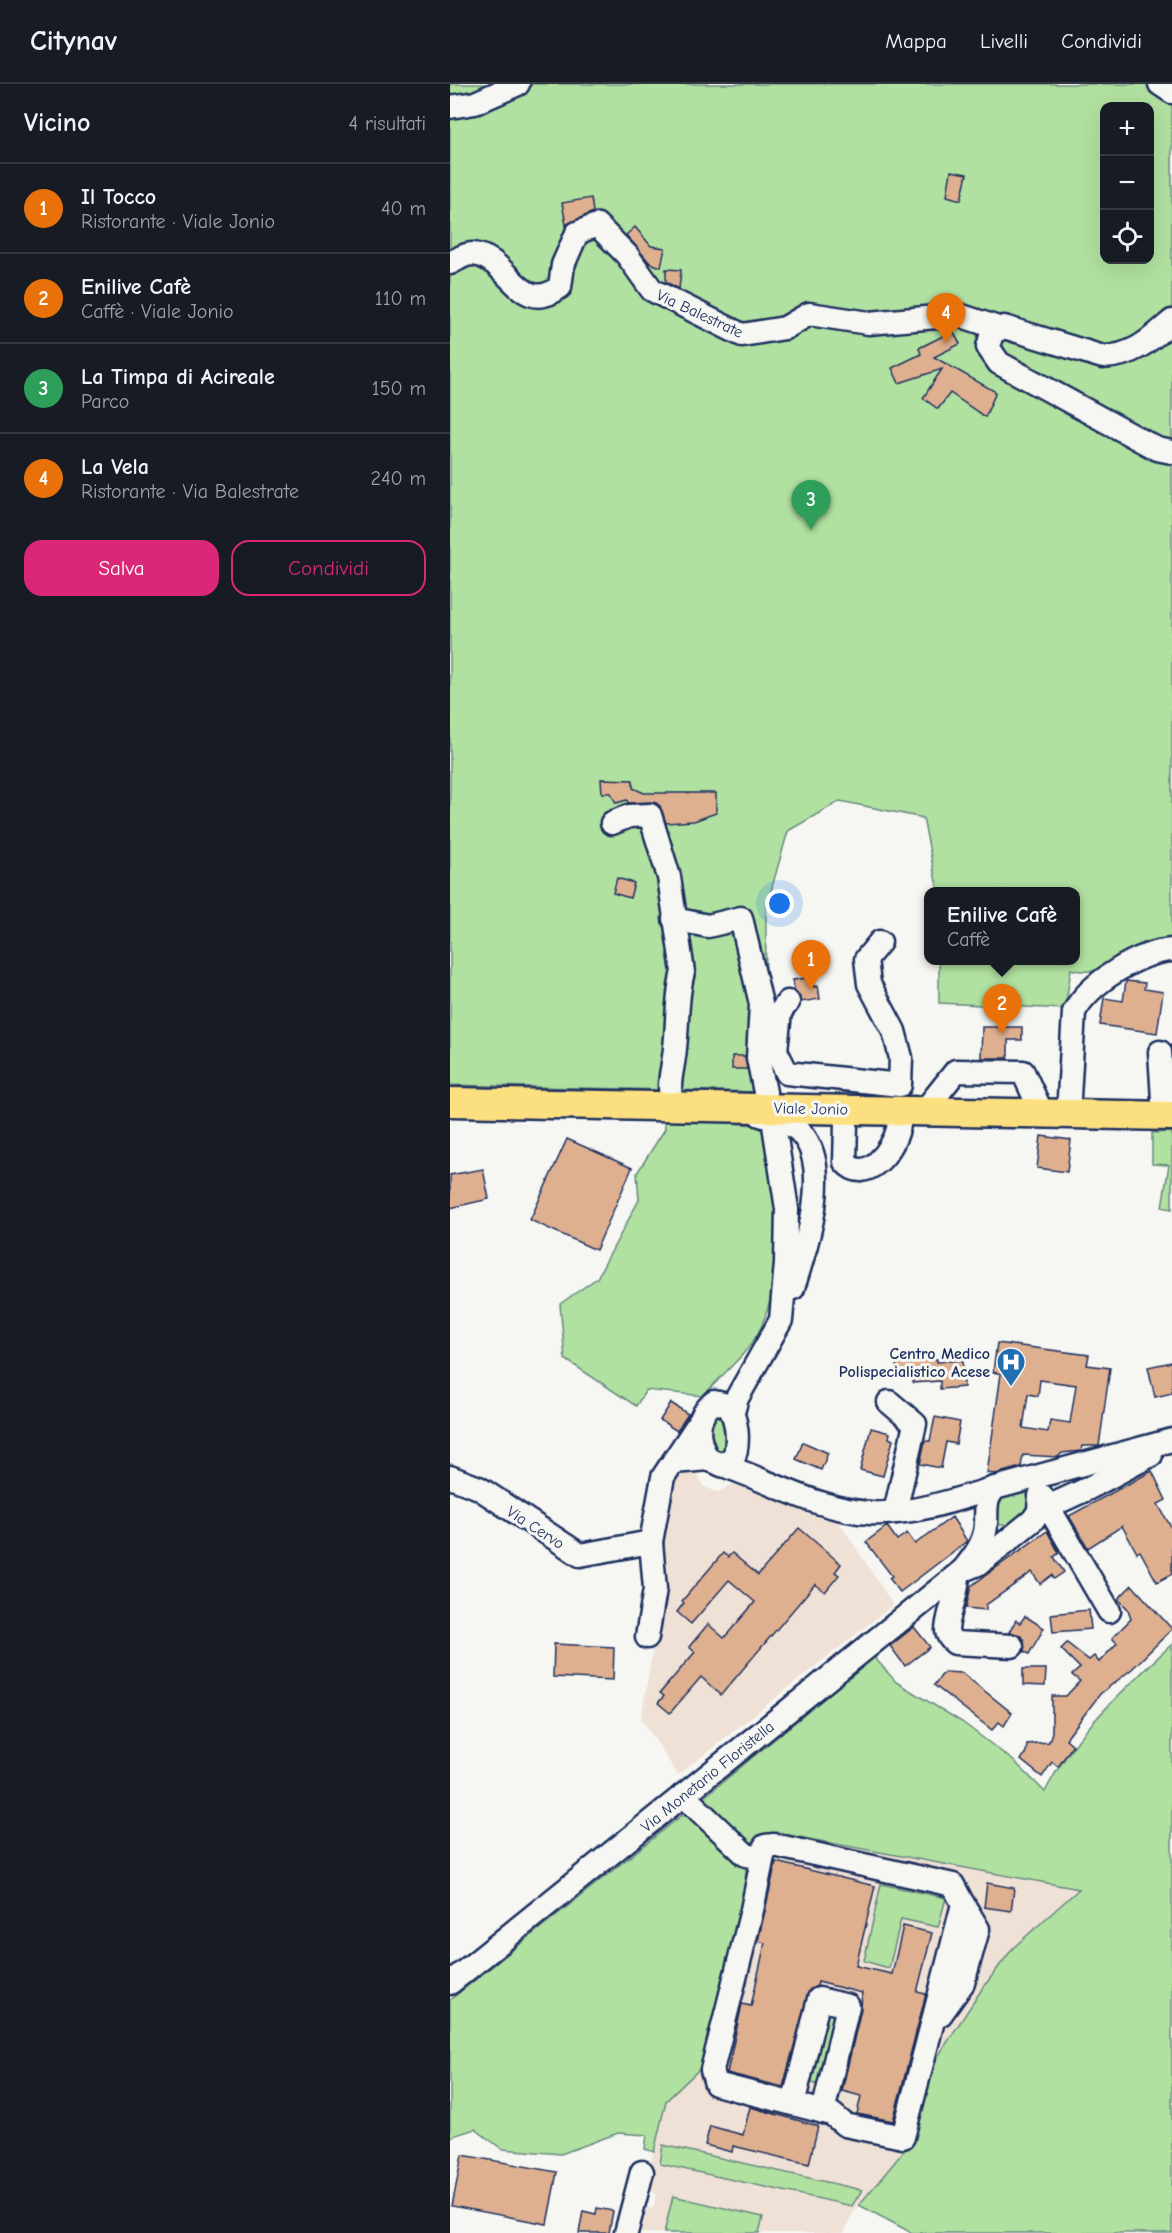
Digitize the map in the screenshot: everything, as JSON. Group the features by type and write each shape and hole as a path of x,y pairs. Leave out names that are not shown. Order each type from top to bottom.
{"main road":[{"name":"Viale Jonio","path":"450,1102 1168,1116"}],"street":[{"path":"450,107 475,103 518,84"},
{"path":"1160,84 1172,92"},
{"name":"Via Balestrate","path":"450,262 471,254 478,256 499,268 525,292 539,297 549,295 560,287 563,265 577,233 597,225 627,255 643,281 652,290 742,335 785,328 809,314 821,314 852,321 903,321 959,315 998,328 1010,327 1103,357 1118,357 1134,352 1172,321"},
{"path":"998,328 989,340 988,347 990,354 999,363 1157,449 1172,452"},
{"path":"612,823 629,816 650,815 669,877 683,972 679,986 675,1051 668,1085 672,1105"},
{"path":"674,919 708,926 741,918 761,1004 758,1058 765,1092"},
{"path":"788,1002 780,1012 776,1051 787,1073 844,1087 900,1085 901,1058 894,1031 869,984 866,959 880,942"},
{"path":"1055,1114 1074,1012 1079,1001 1095,984 1127,965 1162,950 1172,950"},
{"path":"1160,1052 1168,1116"},
{"path":"846,1124 844,1162 850,1168 858,1170 868,1168 881,1160 894,1141 899,1128 913,1110 956,1071 1023,1072 1055,1114"},
{"path":"647,1637 655,1589 651,1542 663,1477 700,1421 704,1410 724,1407 752,1370 781,1320 807,1242 817,1179 814,1155 801,1133 787,1123 726,1106"},
{"path":"774,1125 787,1209 786,1263 781,1320"},
{"path":"889,1402 915,1424 895,1512"},
{"path":"724,1407 746,1462 765,1479"},
{"path":"700,1421 701,1447 715,1462 765,1479 806,1498 840,1508 869,1513 895,1512 953,1501 995,1488 1038,1498 1172,1442"},
{"path":"961,1572 980,1563 1023,1528 1038,1498 1172,1442"},
{"path":"674,1461 715,1462 734,1457 738,1446"},
{"name":"Via Cervo","path":"450,1477 479,1488 580,1555 651,1542"},
{"path":"995,1488 984,1506 986,1519 982,1541 961,1572 947,1632 955,1643 1012,1646"},
{"path":"1038,1498 1085,1566 1109,1611"},
{"path":"953,1501 986,1519 998,1531 1006,1532 1023,1528"},
{"name":"Via Monetario Floristella","path":"450,1983 961,1572"},
{"path":"683,1795 746,1855 762,1858"},
{"path":"774,1845 953,1885 963,1904 903,2138 845,2125 832,2114 716,2084 712,2070 752,1910 762,1858 765,1846 774,1845"},
{"path":"793,2104 819,1999 848,2006 823,2112"},
{"path":"626,2233 642,2172"}],"shaded area":[{"path":"684,1468 696,1472 704,1487 718,1492 733,1484 838,1520 893,1605 678,1775 641,1718 653,1649 651,1644 666,1477"},
{"path":"777,1833 1079,1889 1013,1948 982,1989 931,2067 913,2140 854,2211 844,2233 633,2233 640,2207 653,2209 656,2195 646,2184 665,2101 710,2059 745,1891 747,1845"}],"green space":[{"path":"450,84 1172,84 1172,941 1110,968 1097,971 1071,969 1065,1009 939,1003 939,965 1080,965 1080,887 937,887 923,818 840,801 788,831 766,908 765,1092 450,1085"},
{"path":"664,1117 755,1125 770,1133 767,1162 778,1164 779,1205 775,1274 766,1316 753,1342 704,1396 646,1390 636,1406 565,1359 560,1304 597,1278 639,1200 637,1173 665,1129"},
{"path":"1172,1132 1172,1209 1162,1207 1169,1165 1152,1164 1152,1133"},
{"path":"721,1412 727,1446 722,1455 708,1445 711,1415"},
{"path":"1026,1489 1031,1496 1031,1509 1013,1525 1000,1525 994,1521 993,1499"},
{"path":"1172,1644 1172,2233 912,2233 859,2205 913,2140 931,2067 982,1989 1013,1948 1079,1889 777,1833 747,1845 702,1799 874,1657 896,1682 962,1722 1015,1762 1045,1792 1070,1750 1086,1731 1119,1695"},
{"path":"689,1815 730,1852 736,1865 746,1865 745,1891 710,2059 666,2101 654,2152 645,2149 647,2135 618,2133 561,2154 502,2149 475,2129 450,2137 450,2000 681,1816"},
{"path":"881,1884 946,1898 938,1927 901,1919 889,1968 864,1961"},
{"path":"826,2006 844,2010 825,2086 808,2082"},
{"path":"663,2145 862,2190 852,2206 660,2164"},
{"path":"673,2196 763,2217 759,2233 664,2233"}],"building":[{"path":"951,171 967,174 961,200 947,196"},
{"path":"591,198 593,212 566,225 562,203"},
{"path":"635,227 651,246 665,248 661,267 650,263 626,235"},
{"path":"666,269 681,270 679,289 666,282"},
{"path":"953,331 960,344 934,357 996,392 985,417 950,393 938,409 923,398 942,369 899,383 892,368 921,354 919,348"},
{"path":"601,779 633,780 633,788 644,793 716,793 716,813 694,821 666,823 660,806 655,802 628,803 627,800 616,803 611,793 602,793"},
{"path":"617,878 634,883 630,898 613,893"},
{"path":"812,977 814,987 818,986 820,999 801,1002 794,990 793,980"},
{"path":"1126,981 1145,983 1144,989 1163,992 1157,1033 1100,1025 1104,998 1123,1001"},
{"path":"982,1027 1022,1027 1022,1040 1008,1040 1008,1058 981,1058"},
{"path":"732,1056 745,1056 747,1069 732,1069"},
{"path":"1041,1136 1071,1140 1067,1172 1037,1168"},
{"path":"567,1139 632,1168 596,1250 530,1220"},
{"path":"483,1169 489,1199 450,1208 450,1175"},
{"path":"997,1343 1089,1355 1087,1365 1110,1368 1099,1446 1082,1446 1081,1451 1062,1453 1058,1457 1023,1455 1021,1467 995,1474 987,1473 1001,1374 993,1372","holes":["1040,1380 1076,1385 1070,1423 1050,1420 1048,1432 1023,1428 1028,1394 1038,1396"]},
{"path":"937,1359 937,1362 963,1360 964,1387 940,1389 940,1381 913,1383 913,1376 897,1376 896,1361"},
{"path":"1172,1362 1172,1393 1155,1397 1148,1367"},
{"path":"671,1403 688,1414 677,1431 660,1420"},
{"path":"935,1417 960,1422 956,1444 946,1442 941,1468 920,1464 925,1441 930,1441"},
{"path":"871,1428 890,1433 889,1438 893,1440 883,1476 860,1470"},
{"path":"803,1442 828,1453 821,1470 796,1459"},
{"path":"1152,1471 1166,1500 1158,1504 1172,1529 1172,1574 1157,1582 1140,1551 1137,1553 1122,1526 1088,1548 1069,1516"},
{"path":"952,1517 967,1541 900,1592 889,1578 892,1576 866,1542 887,1526 897,1540 907,1533 915,1544"},
{"path":"799,1528 841,1564 835,1572 839,1575 825,1592 815,1584 721,1695 701,1677 670,1713 658,1703 664,1696 660,1693 695,1652 689,1647 708,1624 724,1638 755,1602 729,1580 691,1624 677,1612 684,1603 682,1601 723,1553 728,1557 732,1553 758,1575"},
{"path":"1047,1531 1059,1553 1054,1557 1064,1572 1054,1579 1052,1575 1040,1584 1032,1572 986,1605 986,1610 966,1608 971,1586"},
{"path":"1132,1585 1172,1629 1132,1669 1100,1694 1066,1739 1073,1745 1058,1767 1052,1762 1042,1777 1021,1760 1026,1752 1027,1744 1049,1742 1052,1732 1052,1696 1066,1696 1080,1681 1072,1675 1080,1668 1061,1649 1067,1643 1089,1660 1094,1656 1099,1662 1117,1643 1112,1638 1131,1619 1128,1609 1118,1599"},
{"path":"1089,1610 1091,1629 1053,1632 1051,1614"},
{"path":"1025,1616 1044,1628 1029,1654 1024,1651 1024,1640 1020,1635 1009,1632 1016,1620 1020,1623"},
{"path":"914,1627 930,1647 905,1666 890,1646"},
{"path":"554,1644 614,1647 613,1680 553,1677"},
{"path":"1023,1669 1046,1669 1045,1686 1023,1685"},
{"path":"944,1672 962,1673 1012,1713 1004,1726 999,1722 992,1730 934,1685"},
{"path":"776,1862 875,1886 856,1966 892,1974 903,1926 932,1933 917,1992 926,1994 893,2121 857,2114 861,2096 842,2091 861,2009 862,1993 818,1982 817,1986 809,1990 783,2087 727,2073 742,2004 751,2006 765,1943 758,1941"},
{"path":"987,1883 1014,1888 1011,1911 984,1907"},
{"path":"750,2107 818,2126 809,2164 733,2146 732,2152 705,2145 710,2126 743,2135"},
{"path":"462,2155 557,2172 547,2224 452,2206"},
{"path":"597,2208 613,2211 609,2233 579,2233 583,2211 596,2214"}],"place":[{"name":"La Vela","path":"946,343"},
{"name":"La Timpa di Acireale","path":"811,530"},
{"name":"Il Tocco","path":"811,990"},
{"name":"Enilive Cafè","path":"1002,1034"},
{"name":"Centro Medico Polispecialistico Acese","path":"1011,1388"}]}
